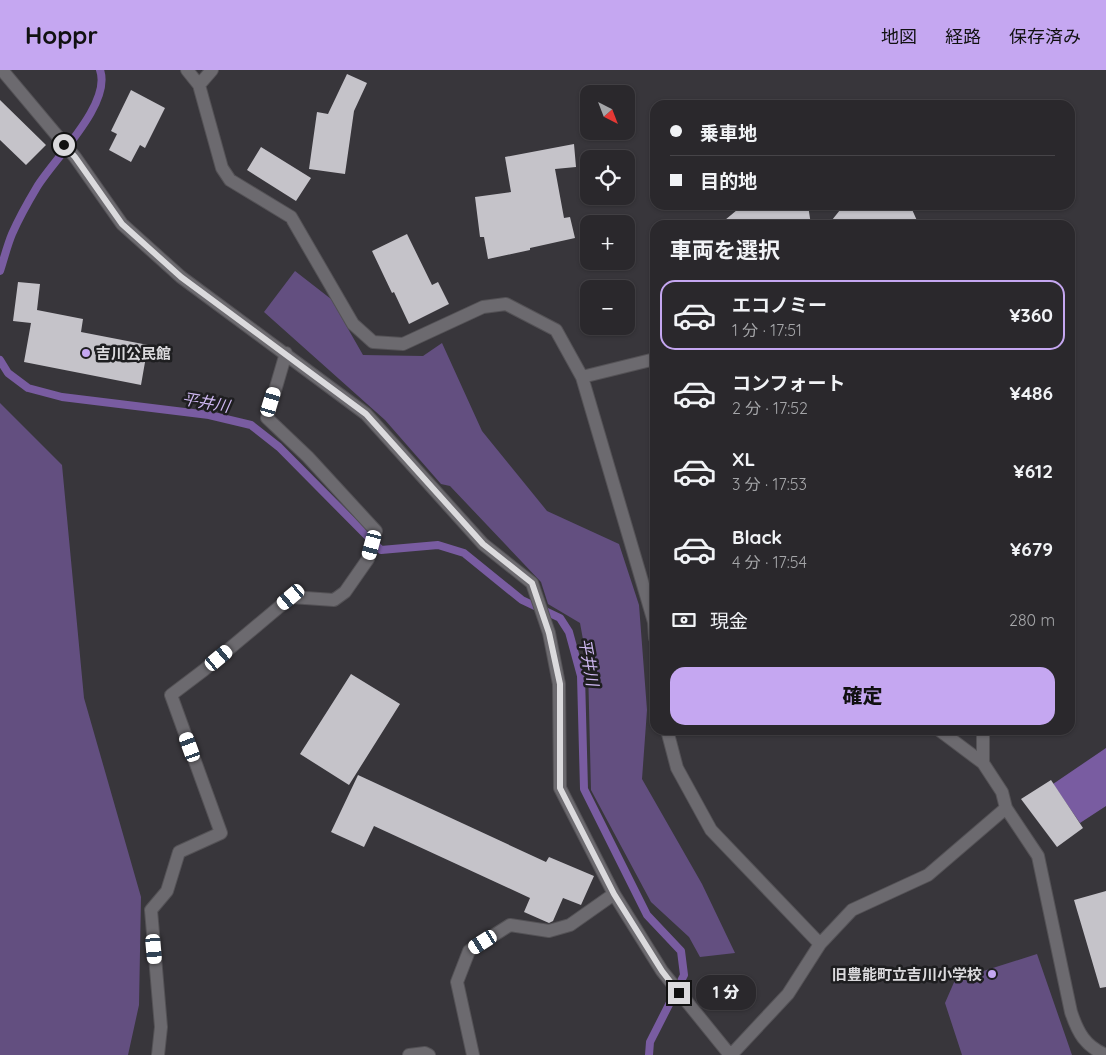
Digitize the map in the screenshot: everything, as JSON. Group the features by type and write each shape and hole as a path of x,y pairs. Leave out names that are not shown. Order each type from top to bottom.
{"street":[{"path":"2,70 75,157 122,224 181,277 366,414 483,544 532,583 549,633 560,684 560,788 614,894 662,971 731,1055 788,994 820,944 852,910 928,875 1006,808"},
{"path":"187,70 199,85 222,168 230,180 291,217 353,324 373,342 403,344 483,307 506,304 556,330 582,377 650,608"},
{"path":"199,85 212,70"},
{"path":"158,1055 161,1027 151,910 167,891 179,852 221,833 170,695 204,670 291,597 334,600 345,592 368,559 376,531 308,457 266,418 286,353"},
{"path":"582,377 650,360"},
{"path":"668,735 677,768 711,830 820,944"},
{"path":"947,735 983,763 1002,792 1006,808 1038,856 1071,1012 1078,1033 1095,1050 1106,1054"},
{"path":"983,735 983,763"},
{"path":"472,1055 457,982 469,951 510,925 549,931 570,925 614,894"},
{"path":"409,1055 429,1055"}],"shaded area":[{"path":"295,271 331,299 363,355 423,356 442,343 482,431 547,511 619,544 639,605 647,710 642,779 702,884 735,953 700,957 689,937 651,902 591,790 588,667 580,623 548,604 541,582 450,486 441,484 385,420 264,312"},
{"path":"0,403 62,465 84,698 141,897 139,1005 128,1055 0,1055"},
{"path":"1106,748 1106,806 1080,823 1053,784"},
{"path":"1037,954 1072,1055 962,1055 945,1003 955,980"}],"building":[{"path":"347,74 367,83 354,111 345,174 309,169 317,112 328,114"},
{"path":"131,90 165,108 145,148 140,145 131,162 109,150 117,134 111,131"},
{"path":"0,100 46,145 26,165 0,140"},
{"path":"574,144 576,167 555,169 564,218 570,217 575,238 488,259 484,237 480,237 475,197 511,192 505,157"},
{"path":"261,147 311,178 296,201 247,170"},
{"path":"737,210 809,210 810,220 725,220"},
{"path":"840,210 912,210 917,220 832,220"},
{"path":"407,234 432,285 438,282 449,304 409,324 372,251"},
{"name":"吉川公民館","path":"18,282 40,284 37,310 83,319 81,332 148,345 141,385 24,362 31,323 13,321"},
{"path":"351,674 400,704 349,785 300,754"},
{"path":"358,775 546,862 549,857 594,876 581,905 563,898 553,921 549,923 524,912 530,898 374,826 364,847 331,832"},
{"path":"1051,780 1083,828 1057,847 1021,799"},
{"path":"1106,891 1106,987 1100,988 1074,900"}],"waterway":[{"name":"平井川","path":"0,271 12,234 30,198 90,115 98,99 101,84 100,70"},
{"name":"平井川","path":"0,360 8,373 28,388 62,397 209,415 251,425 279,447 381,550 438,545 464,553 522,600 560,618 569,632 581,676 584,789 647,915 681,951 684,975 650,1042 649,1055"}],"place":[{"name":"吉川公民館","path":"86,353"},
{"name":"旧豊能町立吉川小学校","path":"992,974"}],"route":[{"path":"64,145 75,157 122,224 181,277 366,414 483,544 532,583 549,633 560,684 560,788 614,894 662,971 679,993"}]}
